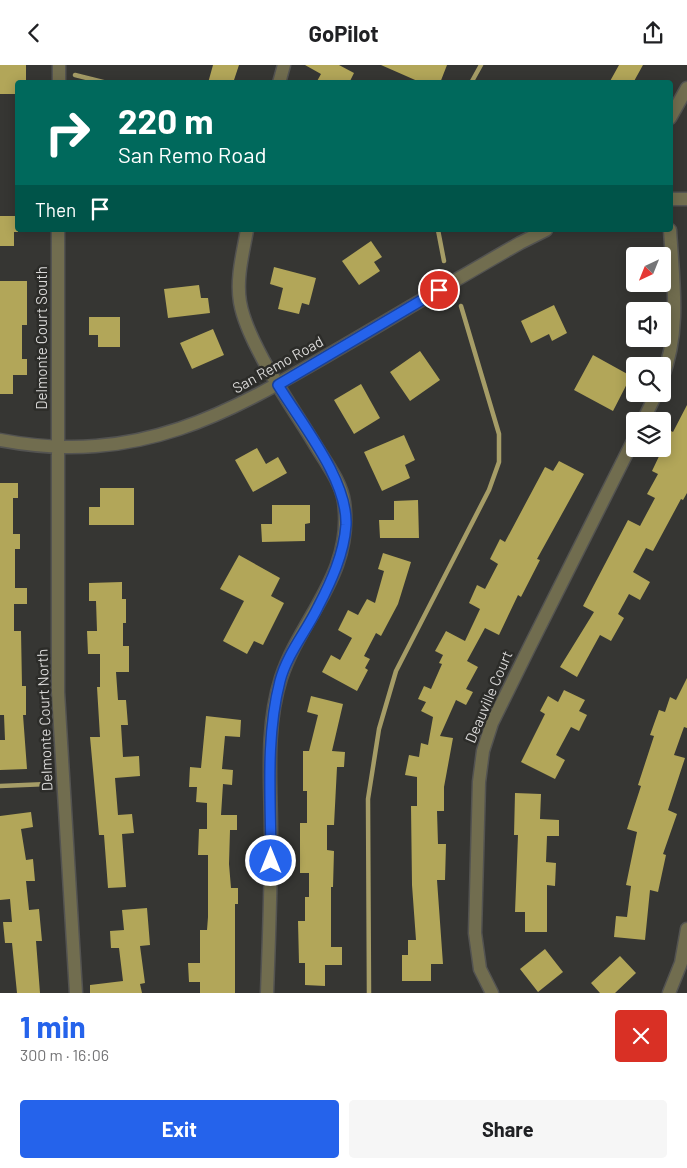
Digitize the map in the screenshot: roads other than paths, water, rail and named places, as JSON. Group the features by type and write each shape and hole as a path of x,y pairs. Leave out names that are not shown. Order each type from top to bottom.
{"street":[{"path":"59,65 59,80"},
{"path":"280,80 284,65"},
{"path":"673,113 687,88"},
{"path":"673,199 687,199"},
{"name":"Delmonte Court South","path":"57,446 58,232"},
{"path":"248,232 240,269 240,302 251,334 278,385 332,472 344,500 346,526 339,562 318,609 290,656 281,679 271,726 271,861 267,993"},
{"name":"San Remo Road","path":"0,440 32,445 57,446 119,443 175,431 225,412 278,385 512,247 542,232"},
{"path":"670,232 675,321 670,357"},
{"name":"Delmonte Court North","path":"57,446 58,691 76,993"},
{"name":"Deauville Court","path":"492,993 480,969 475,933 479,782 483,751 492,723 528,648 626,455"},
{"path":"669,993 681,963 687,929"}],"waterway":[{"path":"473,80 481,65"},
{"path":"75,75 95,80"},
{"path":"438,232 444,261"},
{"path":"369,993 368,799 379,729 396,671 489,490 499,462 499,434 461,306"},
{"path":"0,786 48,784"}]}
